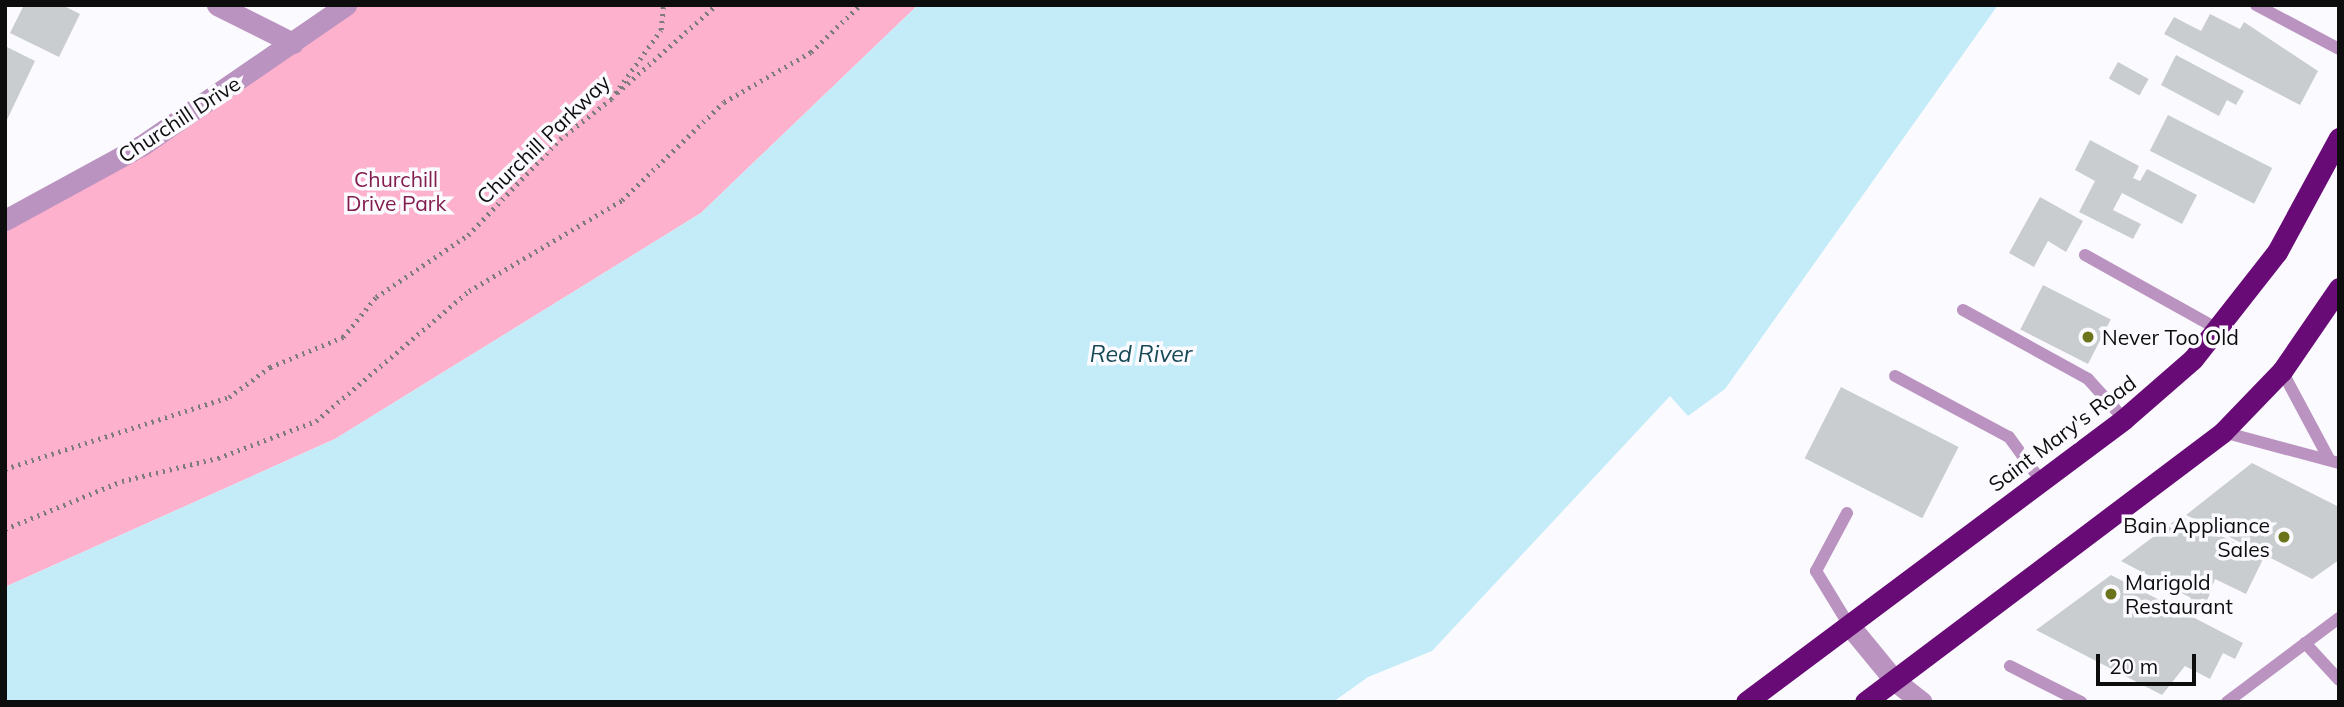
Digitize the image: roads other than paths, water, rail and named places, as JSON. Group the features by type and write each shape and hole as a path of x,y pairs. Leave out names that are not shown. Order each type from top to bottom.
{"highway":[{"name":"Saint Mary's Road","path":"1746,702 2124,419 2220,330 2277,253 2339,138"},
{"path":"1866,702 2223,432 2282,371 2339,288"}],"street":[{"path":"216,5 293,43"},
{"name":"Churchill Drive","path":"5,220 141,146 346,5"},
{"path":"1849,625 1895,681 1922,702"}],"lane":[{"path":"2256,5 2339,48"},
{"path":"2085,255 2220,330"},
{"path":"1963,310 2088,379 2124,419"},
{"path":"2282,371 2333,460"},
{"path":"1895,376 2009,437 2041,481"},
{"path":"2223,432 2333,460"},
{"path":"1847,513 1816,571 1849,625"},
{"path":"2227,702 2339,618"},
{"path":"2305,643 2339,680"},
{"path":"2010,666 2081,702"}],"water":[{"name":"Red River","path":"918,5 1998,5 1725,389 1688,416 1670,396 1432,651 1368,677 1333,702 5,702 5,587 335,439 701,213"}],"place":[{"name":"Never Too Old","path":"2088,337"},
{"name":"Bain Appliance Sales","path":"2284,537"},
{"name":"Marigold Restaurant","path":"2111,594"}],"park label":[{"name":"Churchill Drive Park","path":"396,191"}]}
